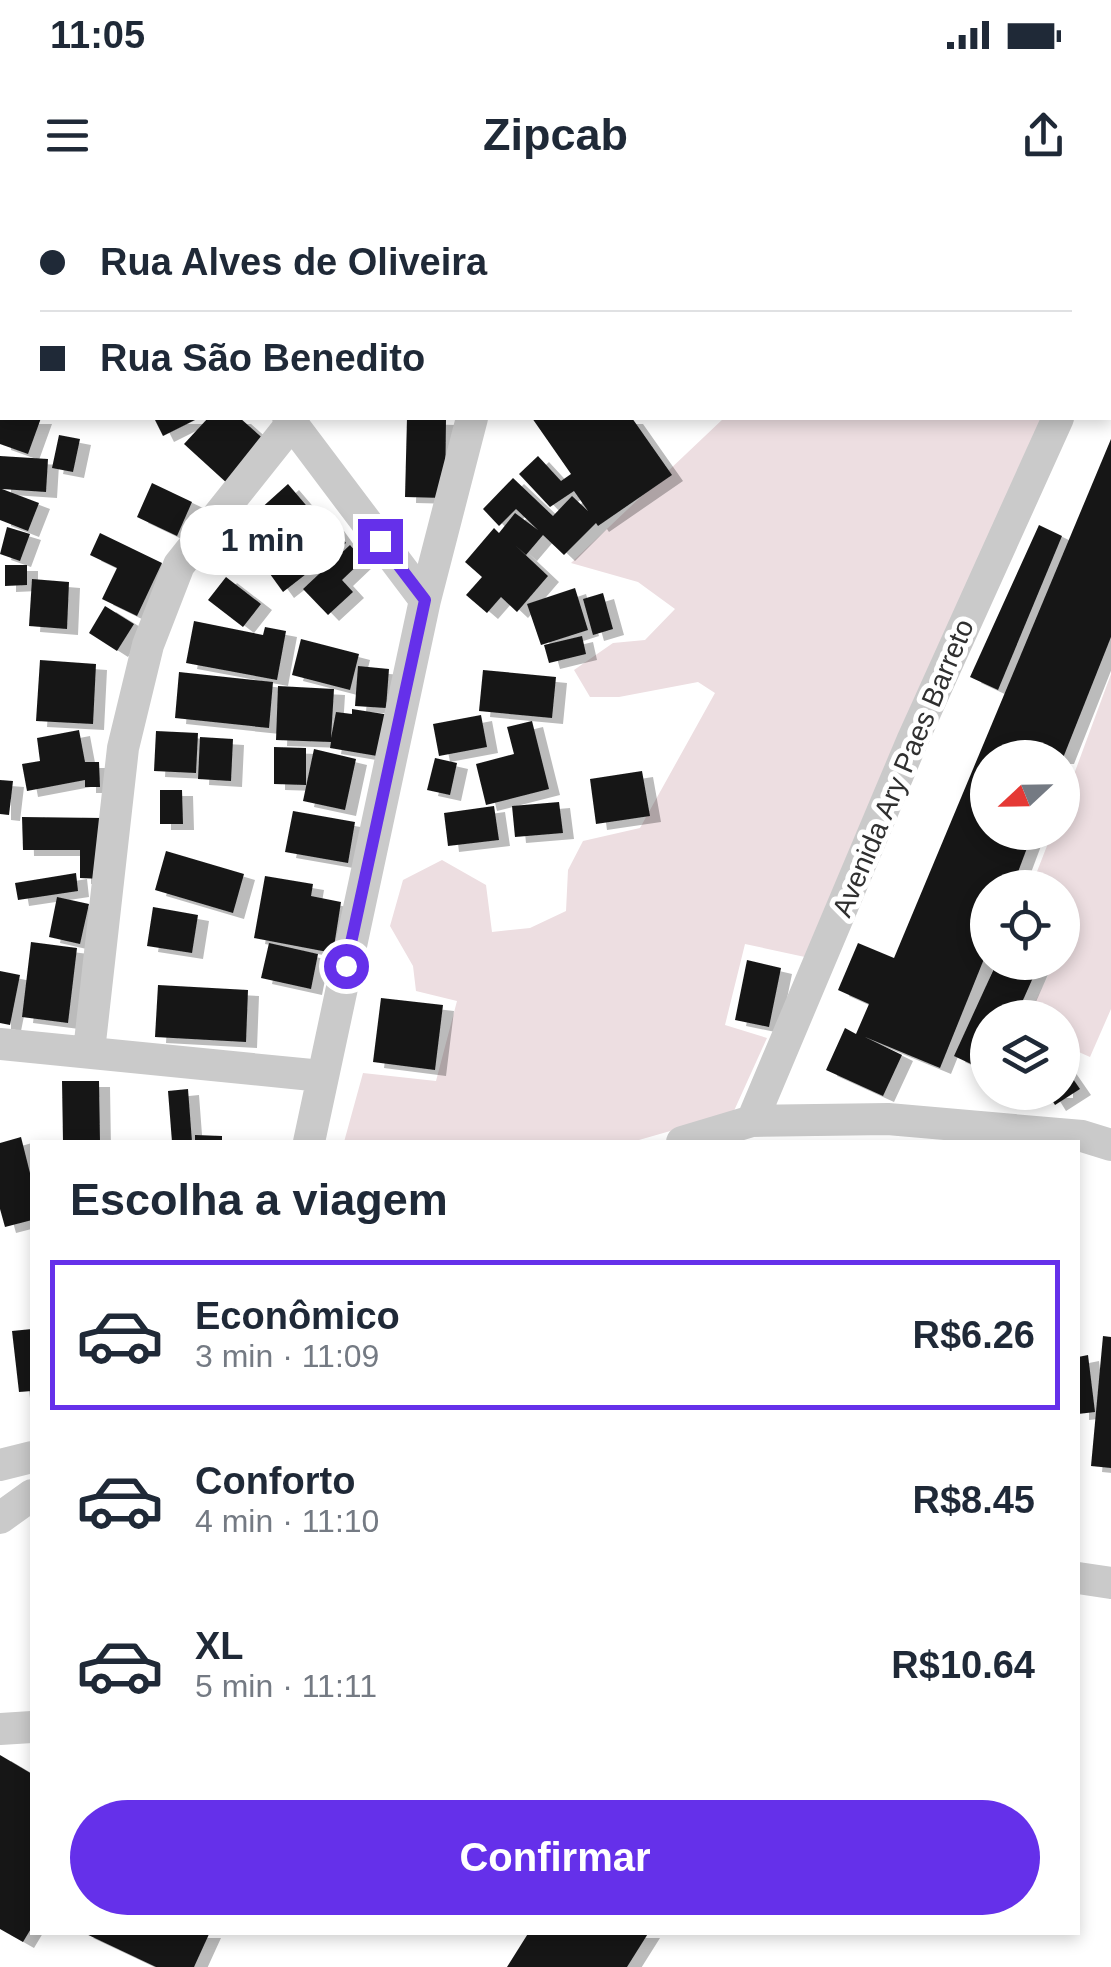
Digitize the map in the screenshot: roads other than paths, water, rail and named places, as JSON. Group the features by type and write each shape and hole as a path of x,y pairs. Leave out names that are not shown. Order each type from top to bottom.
{"street":[{"path":"90,1051 123,748 148,645 178,565 290,420 425,600"},
{"path":"310,1140 425,600 471,420"},
{"name":"Avenida Ary Paes Barreto","path":"752,1121 913,740 1057,420"},
{"path":"0,1044 322,1076"},
{"path":"689,1140 752,1121 888,1119 1082,1136 1111,1145"},
{"path":"0,1465 30,1458"},
{"path":"0,1518 30,1496"},
{"path":"1080,1578 1111,1583"},
{"path":"0,1729 30,1727"}]}
